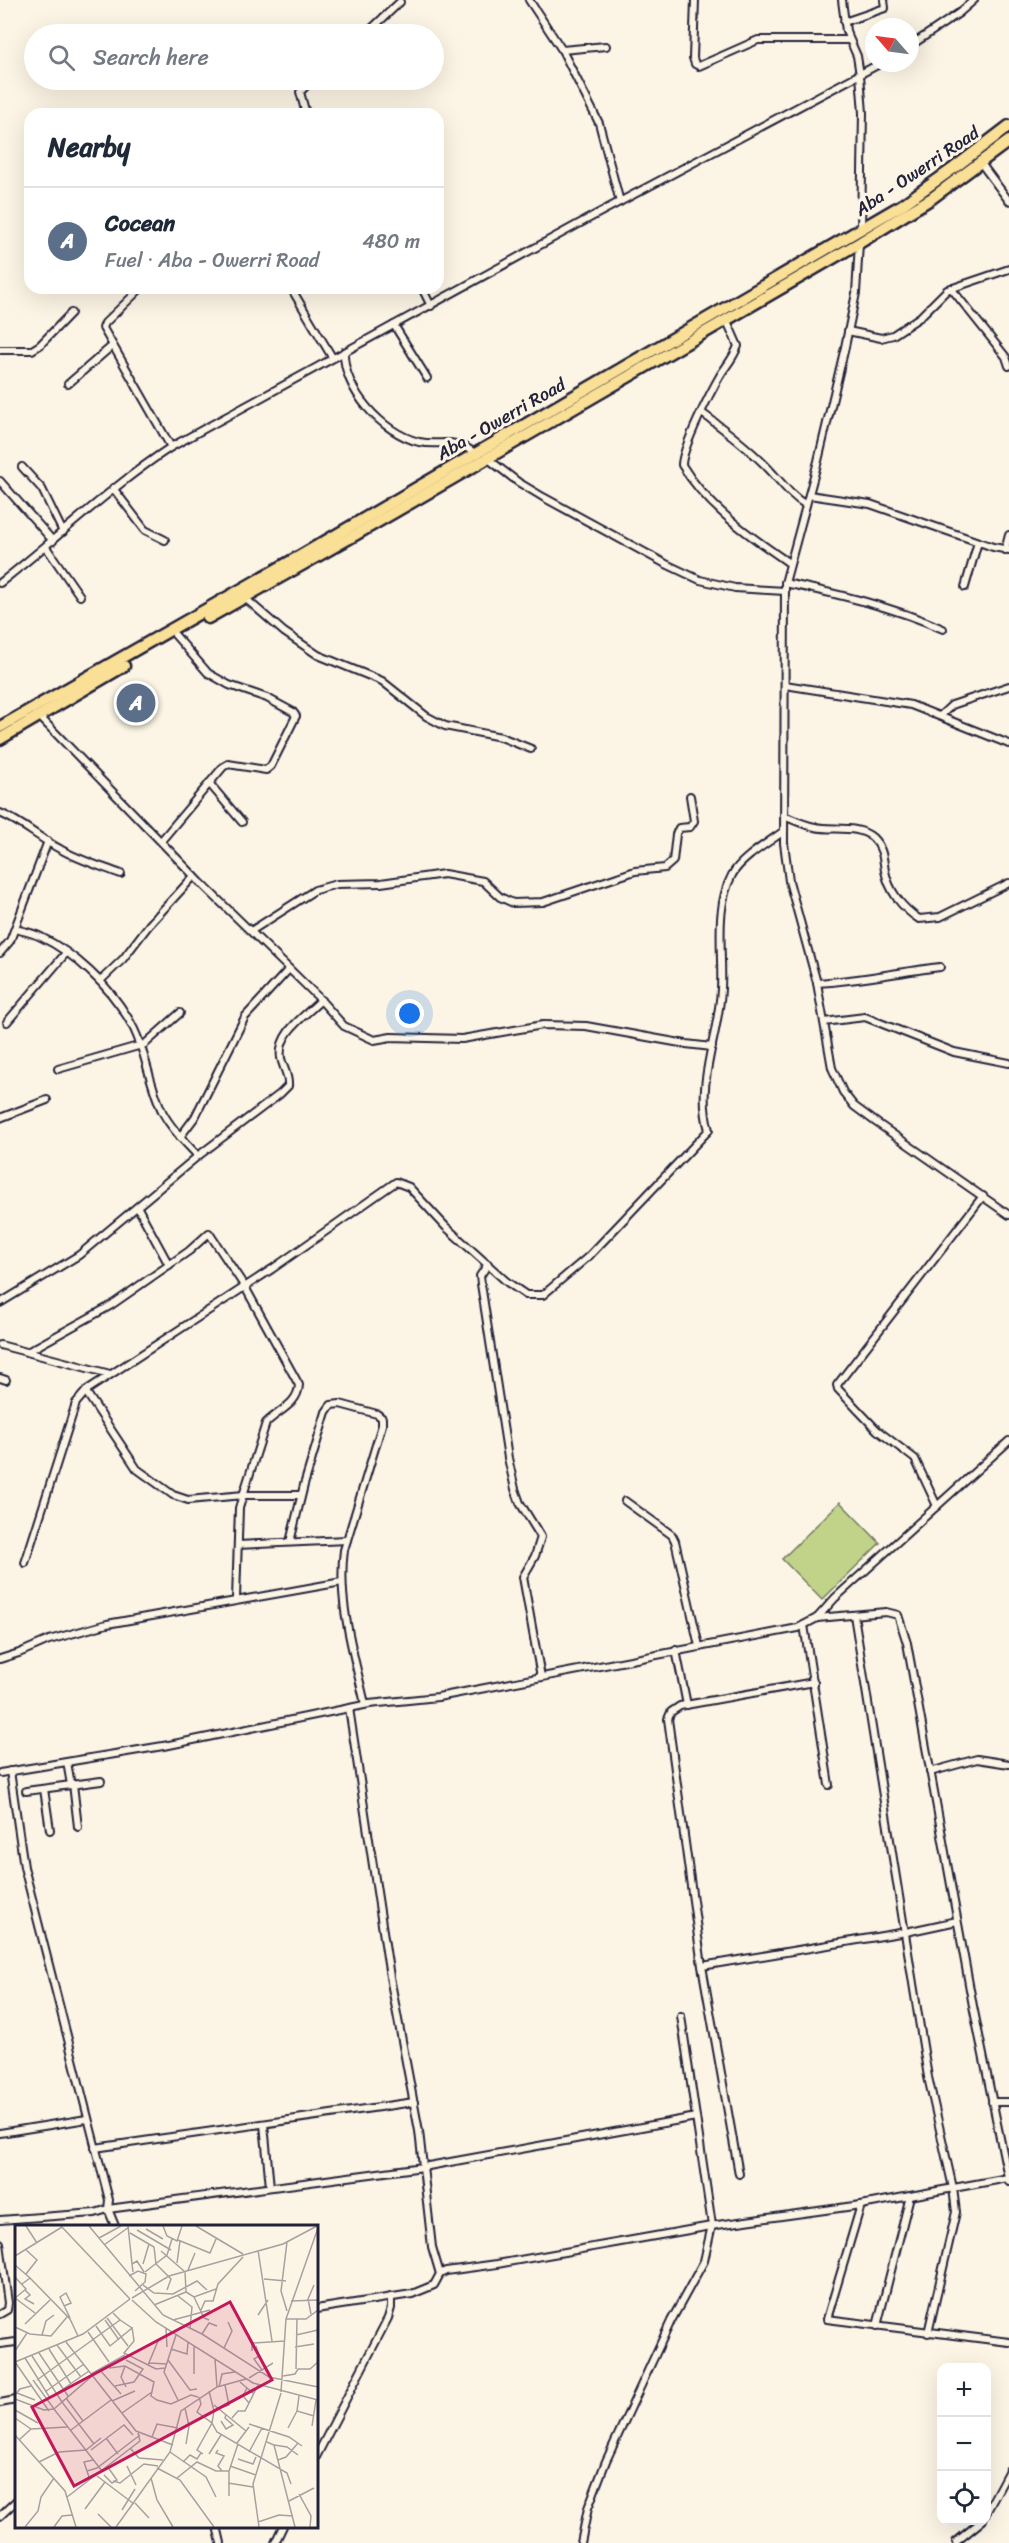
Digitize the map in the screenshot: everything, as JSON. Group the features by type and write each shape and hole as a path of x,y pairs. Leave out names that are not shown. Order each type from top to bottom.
{"highway":[{"name":"Aba - Owerri Road","path":"0,727 861,230 919,193 1009,126"},
{"name":"Aba - Owerri Road","path":"0,739 175,635 245,598 859,243 932,198 1009,141"}],"street":[{"path":"529,0 562,50 599,123 620,202"},
{"path":"695,0 693,58 695,64 699,66 758,40 849,40"},
{"path":"842,0 844,22 857,56 860,75 863,113 861,230"},
{"path":"844,22 885,8 884,0"},
{"path":"919,40 959,14 974,0"},
{"path":"377,24 400,2"},
{"path":"562,50 606,46"},
{"path":"0,583 53,542 113,488 171,447 332,357 865,72"},
{"path":"302,90 300,92 304,108"},
{"path":"980,162 1009,201"},
{"path":"859,243 856,293 848,331 809,495 785,583 784,831 789,881 817,983 832,1068 843,1092 854,1106 1009,1215"},
{"path":"848,331 881,338 893,335 908,327 947,290 1009,269"},
{"path":"951,288 1006,357 1009,366"},
{"path":"135,294 105,323 103,328 171,447"},
{"path":"295,294 332,357"},
{"path":"425,294 431,306"},
{"path":"0,350 32,350 40,345 71,313"},
{"path":"727,321 738,346 684,450 682,465 700,489 738,528 789,563"},
{"path":"394,325 427,378"},
{"path":"68,384 112,346"},
{"path":"344,351 347,376 368,406 389,427 411,440 462,444 476,453"},
{"path":"702,413 735,439 806,505"},
{"path":"487,458 518,482 543,497 674,568 700,579 735,588 785,591"},
{"path":"22,467 42,489 63,532"},
{"path":"0,481 53,542"},
{"path":"113,488 145,530 165,540"},
{"path":"809,495 870,504 1007,550 1009,535"},
{"path":"965,587 978,542"},
{"path":"45,547 80,596"},
{"path":"785,583 920,618 944,629"},
{"path":"245,598 284,632 318,655 382,681 426,716 445,726 501,737 531,749"},
{"path":"161,841 209,783 228,764 266,771 271,766 296,716 293,712 267,698 229,685 208,672 175,635"},
{"path":"785,685 911,705 1009,744"},
{"path":"940,716 952,705 1009,686"},
{"path":"39,716 194,876 321,1000 344,1026 374,1040 391,1037 462,1039 543,1024 586,1026 712,1047"},
{"path":"209,783 242,822"},
{"path":"251,931 315,890 337,884 381,883 444,874 483,881 500,897 513,903 523,903 543,902 635,871 665,868 673,861 676,834 680,828 690,826 694,820 690,796"},
{"path":"0,813 82,860 121,874"},
{"path":"784,816 815,827 847,829 864,832 872,837 885,856 885,871 891,889 898,901 919,919 940,917 1009,883"},
{"path":"25,1563 76,1403 86,1392 245,1287 396,1182 409,1187 446,1227 526,1295 543,1295 589,1256 709,1130 704,1114 706,1081 722,991 720,942 726,889 737,868 784,831"},
{"path":"0,953 10,941 48,841"},
{"path":"100,981 123,959 149,925 194,876"},
{"path":"15,929 41,937 66,953 100,981 128,1018 164,1113 180,1137 198,1156"},
{"path":"8,1022 66,953"},
{"path":"817,983 847,982 873,975 940,967"},
{"path":"180,1137 195,1117 245,1017 290,969"},
{"path":"0,1303 79,1255 198,1156 288,1086 289,1077 281,1060 281,1045 295,1025 321,1000"},
{"path":"58,1068 150,1041 180,1014"},
{"path":"824,1022 865,1017 954,1052 1009,1063"},
{"path":"0,1118 47,1100"},
{"path":"937,1506 915,1459 877,1430 838,1389 837,1385 983,1196"},
{"path":"138,1208 169,1265"},
{"path":"27,1352 110,1306 189,1251 208,1233 245,1287 299,1385 299,1395 292,1403 275,1413 266,1423 239,1508 236,1599"},
{"path":"488,1264 480,1276 508,1458 520,1503 541,1537 535,1556 523,1577 541,1677"},
{"path":"0,1345 110,1374"},
{"path":"86,1392 137,1469 173,1495 188,1500 244,1495 301,1495"},
{"path":"290,1542 301,1495 326,1412 331,1406 340,1404 377,1414 382,1418 382,1425 347,1540 342,1565 342,1582 351,1640 366,1704"},
{"path":"0,1773 169,1745 366,1704 438,1697 804,1626 817,1618 835,1598 1009,1441"},
{"path":"625,1501 672,1536 675,1541 699,1646"},
{"path":"238,1545 347,1540"},
{"path":"0,1659 49,1640 107,1624 236,1599 342,1582"},
{"path":"318,2309 425,2290 434,2284 440,2274 446,2271 712,2225 861,2205 1008,2180 957,1921 907,1643 898,1615 886,1612 817,1618"},
{"path":"854,1615 928,2077 953,2188 956,2212 928,2333"},
{"path":"804,1626 830,1785"},
{"path":"676,1650 687,1705"},
{"path":"739,2174 702,1966 668,1719 671,1712 687,1705 814,1682"},
{"path":"349,1708 390,1977 414,2102 432,2247 440,2274"},
{"path":"930,1772 977,1759 1009,1764"},
{"path":"67,1762 78,1827"},
{"path":"10,1772 24,1866 109,2200 108,2209 115,2225"},
{"path":"26,1791 101,1781"},
{"path":"44,1789 50,1830"},
{"path":"702,1966 906,1932 957,1921"},
{"path":"581,2543 588,2508 606,2461 670,2321 704,2260 712,2225 681,2016"},
{"path":"95,2148 414,2102"},
{"path":"992,2102 1009,2102"},
{"path":"0,2220 95,2213 108,2209 423,2167 696,2117"},
{"path":"0,2133 87,2119"},
{"path":"264,2124 270,2187"},
{"path":"878,2326 910,2196"},
{"path":"861,2205 827,2319 1009,2342"},
{"path":"0,2243 8,2303 7,2310 0,2314"},
{"path":"318,2453 388,2318 391,2297"},
{"path":"0,2344 15,2342"},
{"path":"0,2403 15,2400"},
{"path":"991,2505 1009,2470"},
{"path":"0,2516 15,2502"},
{"path":"956,2542 977,2525"},
{"path":"217,2528 221,2543"},
{"path":"275,2543 282,2528"}],"green space":[{"path":"840,1502 880,1543 822,1600 782,1559"}],"place":[{"name":"Cocean","path":"136,703"}]}
